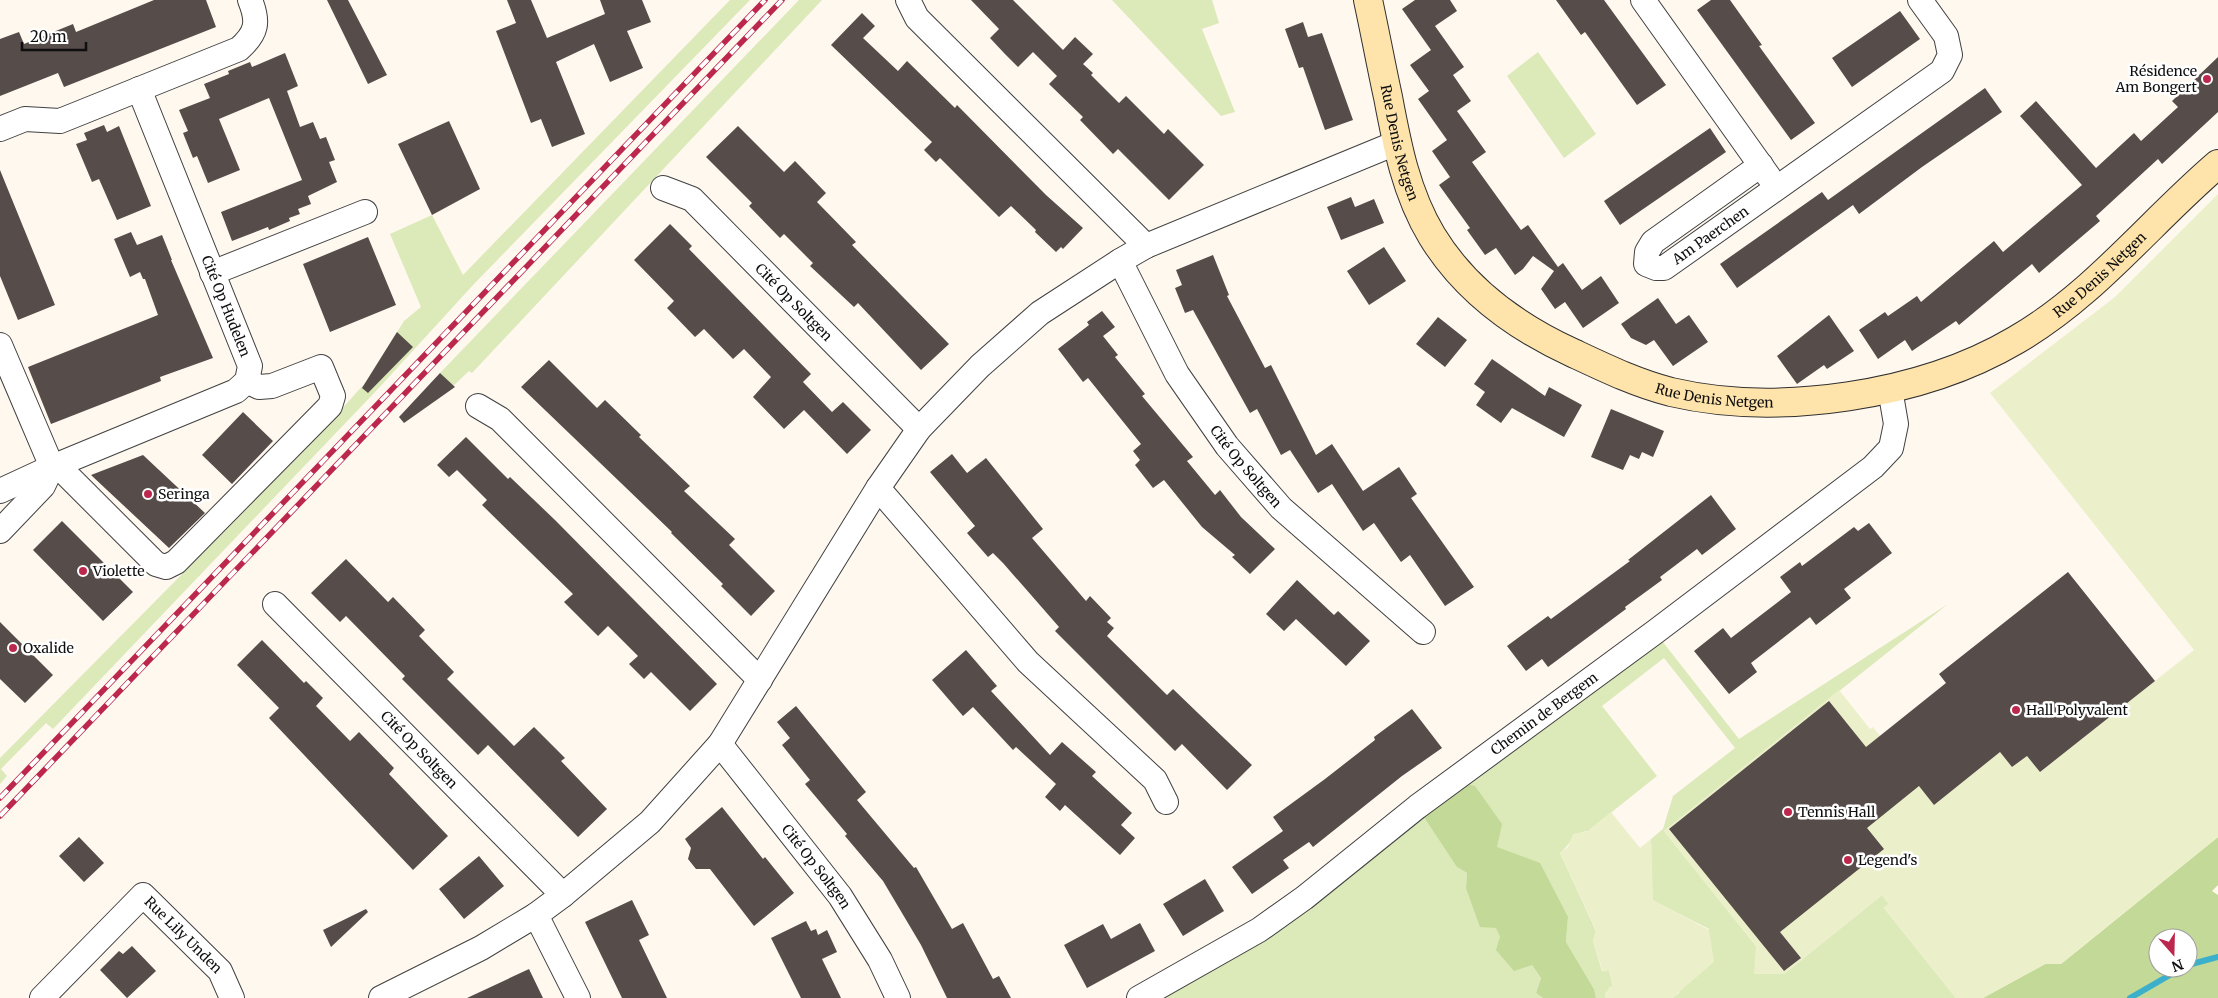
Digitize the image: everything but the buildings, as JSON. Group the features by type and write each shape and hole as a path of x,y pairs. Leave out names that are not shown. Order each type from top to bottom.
{"main road":[{"name":"Rue Denis Netgen","path":"1368,0 1396,143 1416,206 1432,236 1452,265 1493,307 1543,340 1625,378 1702,398 1765,402 1809,401 1890,389 1970,364 2017,340 2077,298 2218,164"}],"street":[{"path":"0,129 24,119 60,121 239,50 251,39 257,17 250,0"},
{"path":"908,0 917,18 1146,246"},
{"path":"1643,0 1777,188"},
{"name":"Am Paerchen","path":"1760,165 1653,242 1647,252 1646,264 1656,268 1664,268 1942,71 1950,55 1946,36 1920,0"},
{"name":"Cité Op Hudelen","path":"139,90 250,366 247,381"},
{"path":"381,998 481,948 536,914 563,895 650,822 720,744 878,488 919,429 980,366 1040,313 1120,260 1146,246 1396,143"},
{"name":"Cité Op Soltgen","path":"663,188 692,199 919,429"},
{"path":"212,273 365,212"},
{"name":"Cité Op Soltgen","path":"1120,260 1177,374 1227,446 1280,508 1423,632"},
{"path":"0,345 55,466 156,564 166,567 176,562 330,406 332,396 321,367 272,386 259,387 247,381 236,391 55,466 0,491"},
{"name":"Chemin de Bergem","path":"1139,998 1259,930 1304,898 1417,807 1655,632 1873,467 1891,448 1896,424 1890,389"},
{"path":"478,406 500,419 760,680"},
{"path":"0,531 43,486 55,466"},
{"path":"878,488 1028,662 1155,780 1166,802"},
{"name":"Cité Op Soltgen","path":"275,604 563,895"},
{"name":"Cité Op Soltgen","path":"720,744 840,896 880,960 898,998"},
{"name":"Rue Lily Unden","path":"42,998 142,895 220,971 232,998"},
{"path":"536,914 578,998"}],"green space":[{"path":"730,0 750,0 474,284 376,391 53,729 46,723 1,769 7,776 0,784 0,758 302,453 366,382 404,321 421,307 390,234 432,215 463,275"},
{"path":"799,0 822,0 472,373 469,371 453,386 440,373"},
{"path":"1112,0 1212,0 1219,23 1202,29 1235,112 1221,116"},
{"path":"1538,52 1596,134 1564,158 1507,76"},
{"path":"2218,194 2218,837 2061,964 2045,964 1983,998 1956,998 1884,908 1889,904 1882,895 1784,974 1754,974 1756,946 1664,831 1839,690 1870,729 1873,727 1934,804 2000,752 2012,767 2027,756 2040,772 2194,650 1990,393 2115,297"},
{"path":"1948,604 1664,831 1756,946 1784,974 1882,895 1889,904 1884,908 1956,998 1672,998 1679,993 1709,929 1652,900 1651,839 1663,829 1673,796 1735,748 1664,658 1602,706 1657,776 1588,831 1575,836 1560,853 1596,931 1593,941 1602,971 1609,970 1613,986 1605,994 1606,998 1596,998 1594,989 1566,942 1568,917 1457,867 1467,873 1466,888 1496,927 1500,937 1532,965 1541,978 1536,993 1543,998 1139,998 1192,970 1655,632 1739,739"},
{"path":"1467,784 1475,786 1502,824 1497,847 1540,863 1568,917 1566,942 1594,989 1596,998 1543,998 1536,993 1541,978 1532,965 1514,971 1496,950 1500,937 1496,928 1480,927 1466,888 1467,873 1457,867 1424,817"},
{"path":"1611,812 1640,848 1651,839 1653,900 1709,930 1714,962 1672,998 1606,998 1605,994 1609,987 1613,986 1609,970 1603,972 1593,941 1596,930 1560,853 1568,847 1573,834 1588,831"},
{"path":"2218,837 2218,885 2212,891 2218,895 2218,998 1983,998 2045,964 2061,964"}],"waterway":[{"path":"2198,962 2218,957"},
{"path":"2130,998 2165,978"}],"railway":[{"path":"0,798 765,0"},
{"path":"0,816 782,0"}],"place":[{"name":"Résidence Am Bongert","path":"2207,79"},
{"name":"Seringa","path":"148,494"},
{"name":"Violette","path":"83,571"},
{"name":"Oxalide","path":"13,648"},
{"name":"Hall Polyvalent","path":"2016,710"},
{"name":"Tennis Hall","path":"1788,812"},
{"name":"Legend's","path":"1848,860"}]}
